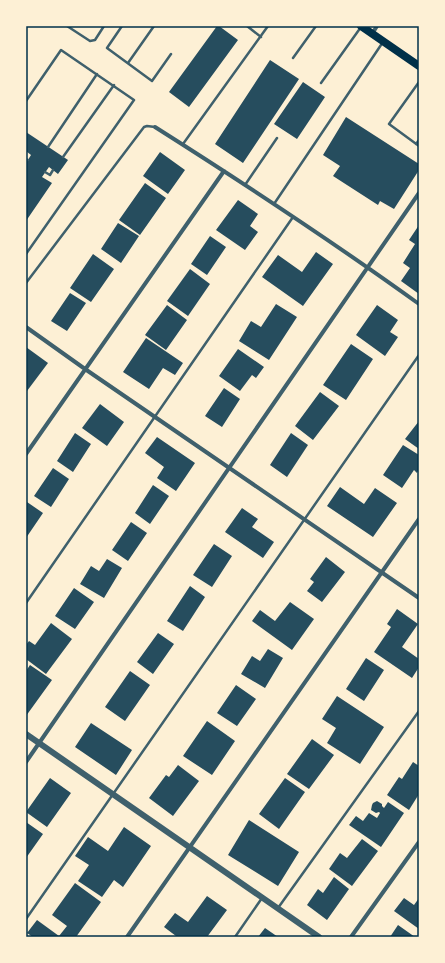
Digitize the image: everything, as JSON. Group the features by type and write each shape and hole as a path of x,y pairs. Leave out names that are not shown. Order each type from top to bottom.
{"main road":[{"path":"361,26 419,66"}],"street":[{"path":"372,34 377,26"},
{"path":"155,127 224,170 368,267 419,304"},
{"path":"26,454 224,170"},
{"path":"26,762 419,193"},
{"path":"26,327 419,598"},
{"path":"127,937 419,519"},
{"path":"26,734 319,937"},
{"path":"351,937 419,842"}],"lane":[{"path":"67,26 90,41 95,40 104,26"},
{"path":"122,26 107,48 152,81 171,54"},
{"path":"128,63 154,26"},
{"path":"247,26 261,37"},
{"path":"182,144 268,26"},
{"path":"293,58 316,26"},
{"path":"321,83 361,26"},
{"path":"274,204 384,42"},
{"path":"26,101 61,50 134,100 26,254"},
{"path":"48,147 97,74"},
{"path":"419,82 389,124 418,145 419,140"},
{"path":"63,157 114,86"},
{"path":"26,283 144,127 155,127"},
{"path":"245,185 277,138"},
{"path":"46,172 50,175 53,170"},
{"path":"26,603 293,217"},
{"path":"26,919 419,355"},
{"path":"278,908 419,711"},
{"path":"235,937 262,898"}],"building":[{"path":"217,26 238,40 189,107 169,92"},
{"path":"270,60 299,79 243,163 215,144"},
{"path":"303,82 325,97 297,139 274,124"},
{"path":"346,117 419,164 419,170 394,209 380,201 378,205 333,176 340,166 323,155"},
{"path":"26,132 68,160 58,174 49,167 42,177 52,183 26,221 26,163 31,155 26,151"},
{"path":"160,152 185,170 168,194 143,176"},
{"path":"145,183 166,198 140,235 119,220"},
{"path":"238,200 258,214 250,226 258,232 245,250 216,230"},
{"path":"118,223 139,236 121,263 101,249"},
{"path":"419,225 419,294 401,281 410,268 403,263 415,244 409,240"},
{"path":"210,236 226,247 207,275 191,264"},
{"path":"316,252 333,264 303,306 262,277 278,255 302,272"},
{"path":"93,254 114,269 91,302 70,288"},
{"path":"190,269 210,284 188,316 167,301"},
{"path":"70,293 86,303 67,331 51,321"},
{"path":"276,304 297,317 269,360 239,341 251,321 261,327"},
{"path":"167,305 187,320 166,350 145,335"},
{"path":"377,305 398,320 390,332 398,337 385,356 356,335"},
{"path":"146,338 183,363 175,375 163,368 149,389 123,372"},
{"path":"351,344 373,359 346,400 323,385"},
{"path":"26,347 48,363 27,391 26,390"},
{"path":"238,349 264,367 256,378 252,375 240,391 219,376"},
{"path":"224,388 240,399 222,427 205,416"},
{"path":"320,392 339,406 313,440 295,426"},
{"path":"100,404 124,422 107,446 82,428"},
{"path":"419,421 419,449 405,439"},
{"path":"75,433 91,444 73,472 57,461"},
{"path":"291,433 308,445 287,477 270,465"},
{"path":"157,437 195,463 176,491 157,478 164,467 145,453"},
{"path":"403,445 419,455 419,469 417,473 414,470 402,488 383,475"},
{"path":"53,468 69,479 51,507 34,496"},
{"path":"153,485 169,496 150,524 135,513"},
{"path":"340,487 364,504 375,488 397,503 373,537 327,506"},
{"path":"27,502 43,513 26,538 26,503"},
{"path":"242,508 258,519 252,527 274,542 263,558 225,532"},
{"path":"131,522 147,533 128,561 112,550"},
{"path":"214,544 232,556 212,587 193,575"},
{"path":"326,557 345,572 322,602 307,591 314,582 310,579"},
{"path":"107,559 122,568 104,598 80,584 91,566 99,571"},
{"path":"190,586 205,597 183,631 167,621"},
{"path":"74,588 94,602 75,629 55,616"},
{"path":"290,602 314,619 292,650 252,621 260,610 275,621"},
{"path":"397,609 418,624 402,647 419,659 419,667 412,678 374,652 391,627 387,624"},
{"path":"51,623 72,639 46,674 26,659 26,645 29,641 35,645"},
{"path":"158,633 174,644 153,674 137,662"},
{"path":"268,649 283,658 265,688 241,674 252,656 260,661"},
{"path":"366,658 384,670 364,701 346,689"},
{"path":"30,665 52,680 26,716 26,671"},
{"path":"130,671 150,685 125,721 105,707"},
{"path":"236,685 256,699 237,726 217,713"},
{"path":"337,696 384,727 360,764 327,743 336,728 322,719"},
{"path":"207,721 235,741 212,775 183,756"},
{"path":"91,723 132,750 116,775 75,747"},
{"path":"312,739 334,755 309,789 287,774"},
{"path":"413,762 419,766 419,794 409,810 387,795 399,777 402,779"},
{"path":"178,765 199,781 173,816 149,798 166,775 169,777"},
{"path":"50,778 71,793 47,827 26,812"},
{"path":"285,778 305,792 279,829 259,814"},
{"path":"377,801 382,804 384,808 388,802 404,813 381,847 349,825 356,816 363,821 369,813 377,818 380,813 376,813 371,810 373,803"},
{"path":"249,820 299,852 278,886 228,855"},
{"path":"26,822 43,834 26,858"},
{"path":"124,827 151,846 123,887 114,880 102,897 78,881 89,865 75,856 88,837 108,851"},
{"path":"362,839 378,851 352,886 329,869 340,853 347,858"},
{"path":"334,877 349,889 327,920 307,905 318,889 323,893"},
{"path":"75,883 101,902 76,937 33,937 27,933 37,920 59,936 67,926 52,915"},
{"path":"207,896 227,910 207,937 175,937 176,936 164,927 175,913 188,922"},
{"path":"404,898 414,905 419,898 419,929 394,911"},
{"path":"398,925 415,937 390,937"},
{"path":"265,928 278,937 258,937"}]}
